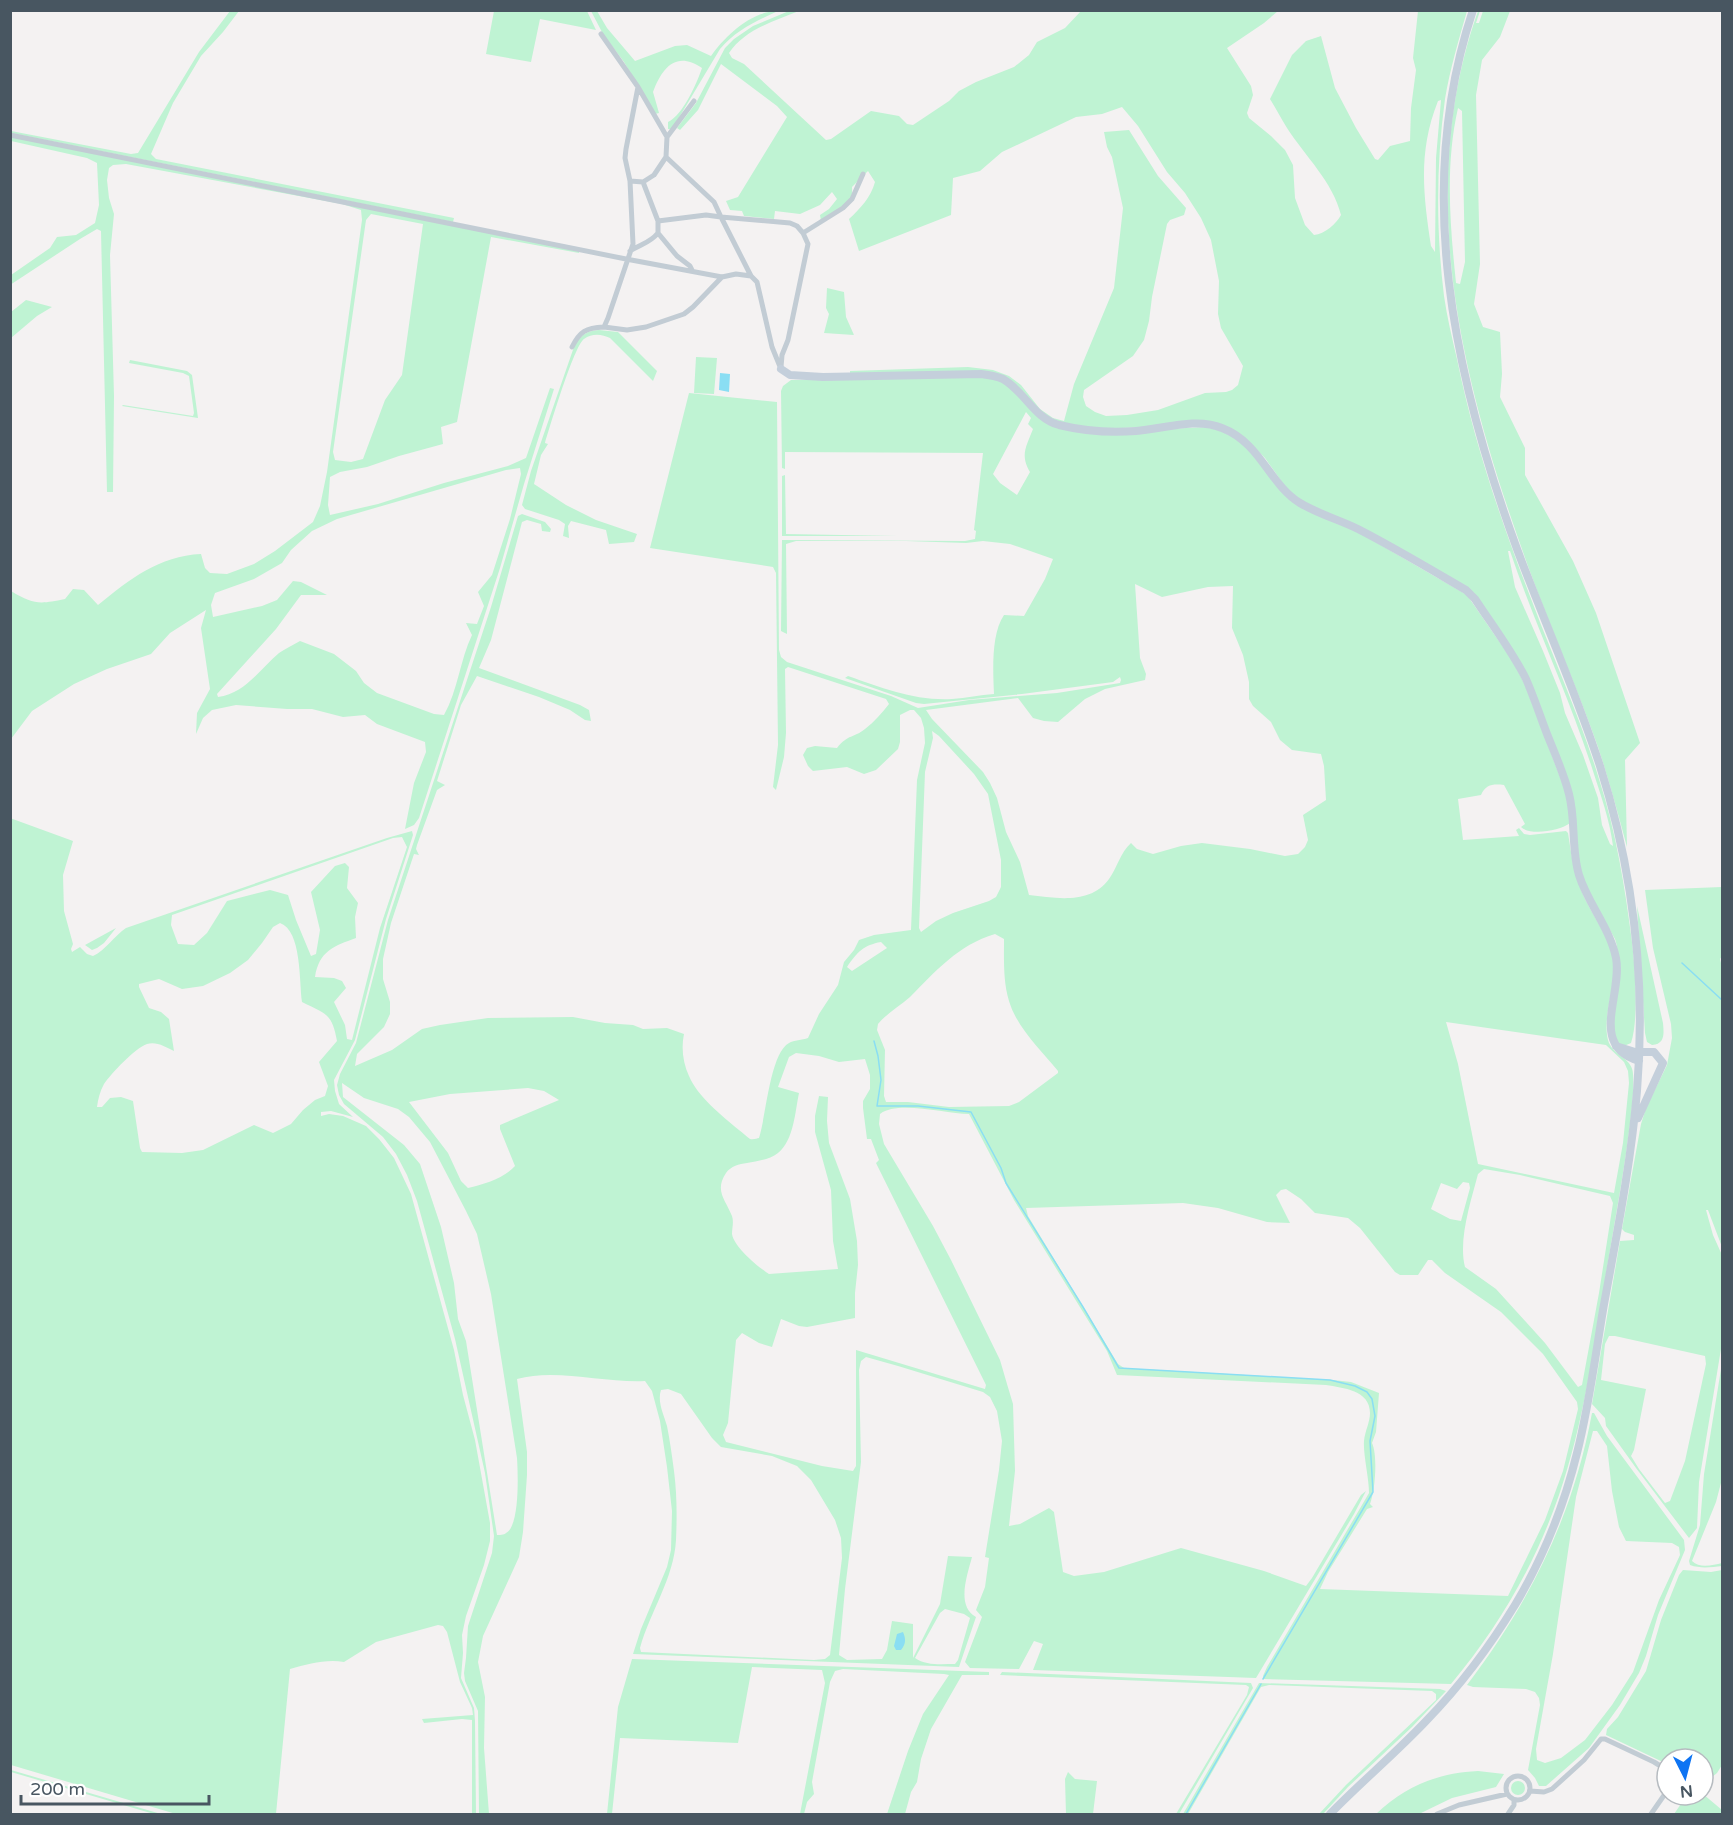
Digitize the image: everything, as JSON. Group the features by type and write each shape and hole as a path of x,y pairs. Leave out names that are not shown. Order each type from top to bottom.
{"main road":[{"path":"1330,1815 1354,1789 1422,1725 1457,1687 1490,1644 1517,1602 1560,1510 1583,1427 1633,1131 1639,1061 1639,980 1633,916 1624,861 1611,806 1592,742 1526,574 1499,496 1477,425 1455,327 1444,245 1444,159 1452,94 1462,46 1473,10"},
{"path":"781,369 790,375 823,377 981,374 1003,379 1042,416 1067,426 1111,432 1198,424 1222,427 1254,450 1287,493 1300,503 1358,529 1466,590 1475,599 1526,680 1564,778 1571,802 1574,853 1579,876 1609,937 1616,960 1617,981 1610,1029 1615,1045 1621,1053 1639,1061"},
{"path":"1626,1050 1637,1037 1640,1026"},
{"path":"1615,1045 1626,1050 1654,1052 1663,1063 1633,1131"}],"street":[{"path":"601,34 638,87 667,137 666,158 654,175 643,182 630,181"},
{"path":"604,327 633,244 630,181 625,158 638,87"},
{"path":"667,137 694,101"},
{"path":"10,135 626,259 722,277 736,274 751,276"},
{"path":"666,158 714,202 756,282 772,347 781,369"},
{"path":"803,233 843,208 852,199 863,174"},
{"path":"643,182 658,221 658,233 692,270"},
{"path":"658,221 706,216 722,217 790,223 797,226 803,233 808,244 788,340 782,355 781,369"},
{"path":"630,251 652,240 658,233"},
{"path":"572,346 578,335 584,331 604,327 627,330 646,327 684,315 722,277"},
{"path":"1530,1791 1544,1792 1552,1789 1584,1760 1601,1739 1655,1763"},
{"path":"1518,1775 1528,1780 1530,1791 1524,1799 1514,1800 1507,1794 1505,1786 1513,1776 1518,1775"},
{"path":"1437,1815 1459,1805 1507,1794"},
{"path":"1508,1815 1514,1800"}],"green space":[{"path":"230,11 239,11 201,56 173,103 151,154 156,159 454,218 453,222 11,133 11,131 131,154 138,153 199,52"},
{"path":"494,11 587,11 596,30 540,19 531,62 486,54"},
{"path":"591,11 597,11 607,28 635,61 675,46 687,45 711,56 740,26 758,15 778,11 762,18 726,42 672,129 668,129 668,122 684,106 702,68 685,61 671,64 661,76 653,92 659,113 655,114 624,62 603,34"},
{"path":"789,11 799,11 751,32 729,53 732,58 744,64 826,140 831,139 871,111 899,116 907,124 913,125 949,101 959,91 1014,67 1029,55 1037,42 1065,28 1081,11 1278,11 1227,48 1251,86 1253,95 1247,113 1249,118 1285,150 1293,165 1295,198 1305,225 1314,235 1330,228 1341,215 1332,191 1287,128 1270,99 1292,55 1306,41 1321,36 1335,88 1356,128 1375,159 1378,160 1390,146 1410,141 1416,70 1413,58 1418,11 1467,11 1447,88 1440,148 1438,222 1445,304 1464,390 1490,483 1522,574 1584,735 1610,819 1623,880 1633,953 1636,1007 1631,1043 1624,1046 1618,1044 1613,1030 1617,946 1586,888 1576,852 1575,815 1531,684 1476,597 1289,492 1265,458 1254,447 1221,424 1098,429 1065,424 1046,416 1002,376 850,374 850,371 968,367 993,370 1009,376 1021,385 1040,409 1053,418 1064,421 1074,384 1114,288 1123,208 1104,132 1129,130 1158,176 1186,208 1184,215 1170,220 1167,224 1144,340 1133,356 1084,390 1083,397 1086,406 1106,416 1127,415 1158,410 1205,393 1226,392 1238,385 1243,366 1221,328 1218,314 1219,281 1211,240 1201,218 1185,193 1167,172 1138,126 1122,107 1102,114 1076,117 1002,152 980,171 953,178 951,215 859,251 849,219 871,193 875,182 868,171 852,187 852,194 847,205 821,221 820,215 837,199 832,192 820,205 800,214 775,211 774,219 744,216 742,211 730,210 726,201 738,197 787,117 777,106 721,64 698,110 680,130 677,128 696,103 725,48 753,26","holes":["1441,100 1436,158 1435,252 1431,246 1428,227 1424,173 1427,137 1438,101","1508,551 1510,551 1584,743 1605,808 1613,846 1602,825 1598,798 1565,713 1560,693 1515,587"]},
{"path":"1478,11 1480,11 1476,23 1479,23 1483,11 1510,11 1500,37 1482,60 1476,95 1480,264 1474,304 1483,327 1500,332 1502,374 1500,397 1525,448 1525,475 1573,561 1596,613 1640,743 1625,760 1627,847 1598,747 1508,509 1486,439 1468,369 1455,297 1448,226 1449,154 1458,82","holes":["1458,108 1462,111 1465,262 1460,284 1456,283 1454,261 1450,173"]},
{"path":"11,136 579,251 579,253 491,237 457,422 441,427 443,444 367,467 340,472 330,477 328,505 330,515 378,504 508,466 526,458 550,388 554,389 500,568 419,818 414,825 405,829 414,783 426,752 425,742 377,724 365,715 343,717 312,709 236,705 212,710 203,718 196,734 197,713 210,689 201,628 206,610 170,633 151,654 107,669 74,684 32,711 11,739 11,591 26,599 43,602 65,599 73,589 84,590 98,605 146,570 172,559 201,554 205,568 210,573 227,574 254,564 313,522 320,506 327,472 362,220 361,210 342,204 126,164 113,165 109,168 107,180 114,214 110,255 114,396 113,492 107,492 101,231 97,229 80,239 10,285 11,275 50,248 57,237 76,235 95,223 99,205 97,163 87,158 11,141","holes":["371,214 423,224 402,375 385,400 363,459 351,462 335,460 333,452 366,220","520,468 521,474 510,519 492,575 478,592 484,606 477,624 466,623 472,635 453,695 444,715 434,714 377,693 364,683 356,671 334,654 300,641 279,653 244,686 228,695 218,697 217,694 276,629 301,595 327,595 301,582 293,581 277,600 262,606 213,617 211,605 215,593 254,579 282,563 291,550 312,531 337,519 506,470"]},
{"path":"827,288 844,292 846,317 854,335 824,333 829,314 826,308"},
{"path":"26,300 52,307 37,316 11,338 11,312"},
{"path":"599,330 618,332 657,371 653,381 610,338 597,335 584,339 574,356 563,387 545,443 548,444 541,455 534,484 566,505 596,520 637,534 634,542 609,544 606,530 571,521 568,526 569,538 563,536 565,524 525,509 522,505 531,471 575,344 585,334"},
{"path":"696,357 717,358 714,394 694,393"},
{"path":"130,360 187,371 192,375 198,418 122,406 193,416 194,413 189,376 129,363"},
{"path":"988,377 1002,382 1015,391 1042,420 1089,433 1206,427 1218,430 1234,437 1248,448 1286,495 1360,533 1467,595 1512,660 1525,685 1568,798 1570,823 1545,831 1525,830 1521,827 1525,824 1504,785 1493,785 1485,789 1481,795 1458,799 1463,840 1519,836 1516,830 1519,828 1524,834 1530,835 1566,831 1568,833 1578,881 1605,935 1612,955 1614,975 1607,1015 1609,1043 1627,1061 1633,1074 1626,1156 1583,1405 1559,1495 1539,1546 1514,1595 1484,1641 1451,1684 1264,1679 1267,1667 1369,1493 1364,1446 1370,1413 1366,1399 1340,1387 1326,1385 1117,1375 1107,1351 1014,1200 969,1114 910,1108 888,1110 880,1114 879,1124 884,1144 951,1260 1000,1360 1013,1404 1015,1471 1009,1526 1020,1524 1049,1508 1054,1512 1063,1572 1074,1576 1104,1572 1181,1548 1264,1571 1306,1586 1361,1495 1366,1491 1354,1514 1256,1678 1033,1670 1043,1644 1034,1641 1019,1669 970,1668 965,1662 982,1617 976,1610 985,1587 989,1558 985,1557 999,1470 1002,1441 997,1411 990,1397 983,1392 866,1357 861,1361 859,1370 861,1462 839,1655 847,1660 882,1659 887,1650 892,1621 913,1624 913,1658 940,1604 948,1556 972,1557 966,1581 965,1598 966,1606 976,1617 959,1667 633,1654 667,1567 671,1550 672,1511 667,1467 660,1421 652,1391 645,1381 563,1375 517,1379 527,1452 523,1532 519,1557 483,1636 478,1662 485,1697 484,1748 489,1814 479,1814 478,1711 465,1681 464,1673 468,1626 492,1553 494,1536 485,1473 455,1339 417,1201 396,1154 383,1137 344,1104 337,1085 340,1074 356,1043 388,920 491,607 518,516 522,514 545,522 551,529 550,532 542,531 541,524 527,520 522,522 491,640 479,668 580,705 589,710 591,721 539,697 477,676 461,705 437,781 445,785 437,790 417,845 419,855 414,854 391,923 383,959 383,979 390,1002 390,1014 384,1027 357,1054 355,1066 392,1050 422,1029 488,1018 573,1017 633,1025 643,1029 667,1028 684,1034 685,1066 693,1084 704,1098 750,1139 759,1138 777,1059 789,1043 808,1038 819,1014 838,985 844,962 859,940 874,935 911,930 917,780 925,743 921,718 914,710 900,715 898,749 876,770 864,774 847,767 813,771 803,755 807,748 815,746 837,748 844,740 861,732 889,704 886,699 788,667 785,669 784,757 776,790 773,787 778,745 776,573 773,567 650,548 689,393 777,402 779,650 781,657 787,662 891,696 918,708 969,700 1057,693 1120,683 1121,680 1120,677 1113,682 924,704 845,678 848,676 899,693 925,698 952,699 994,694 994,653 1000,623 1004,615 1024,616 1045,579 1053,559 1010,544 983,541 966,543 796,541 786,544 787,634 781,631 782,540 965,541 975,539 976,531 974,530 983,453 785,452 785,469 782,468 781,391 783,386 791,380","holes":["1026,412 1031,418 1028,424 1033,429 1026,446 1025,456 1030,472 1017,495 1000,483 993,474","1135,584 1162,597 1208,587 1233,586 1232,628 1243,655 1249,682 1249,699 1253,706 1271,722 1280,740 1292,750 1321,754 1326,800 1303,815 1308,840 1305,847 1298,854 1285,856 1202,843 1153,854 1137,849 1131,843 1124,851 1109,879 1092,893 1072,898 1029,895 1020,862 1006,832 997,798 990,783 983,772 926,710 1018,698 1033,718 1058,722 1085,699 1105,689 1145,680 1146,674 1140,658","932,731 974,774 988,794 1001,860 1001,887 996,897 989,901 953,913 936,921 921,932 919,928 925,772 933,738","995,934 1004,939 1004,970 1013,1011 1058,1073 1019,1102 1009,1106 949,1107 886,1102 884,1096 885,1050 877,1030 878,1024 959,952","881,942 887,948 852,971 847,967 865,947","1446,1022 1606,1045 1624,1062 1628,1071 1629,1083 1623,1143 1614,1193 1478,1164 1458,1064","796,1053 839,1062 865,1059 870,1075 870,1089 863,1101 867,1139 871,1139 879,1160 876,1163 986,1385 985,1389 856,1350 856,1466 853,1471 822,1466 726,1442 723,1435 728,1423 736,1340 742,1333 759,1343 772,1347 781,1319 807,1327 855,1318 857,1241 850,1199 829,1143 828,1097 819,1096 815,1132 831,1190 833,1241 838,1269 769,1274 737,1245 732,1234 732,1216 722,1195 721,1185 730,1169 771,1157 783,1147 791,1133 799,1093 778,1087 789,1057","342,1083 364,1098 398,1109 409,1117 430,1142 477,1234 491,1294 517,1458 516,1510 511,1528 503,1535 497,1535 466,1341 458,1319 454,1283 441,1227 420,1164 404,1145 343,1097","528,1088 544,1091 559,1100 500,1125 515,1166 499,1178 468,1188 461,1181 448,1153 409,1102 450,1094","1484,1169 1610,1196 1613,1203 1582,1385 1578,1387 1545,1343 1496,1289 1465,1267 1463,1245 1466,1220 1478,1174","1463,1182 1469,1183 1470,1188 1461,1221 1450,1219 1431,1209 1441,1183 1457,1189","1286,1189 1301,1199 1315,1213 1348,1218 1360,1228 1395,1272 1400,1275 1418,1275 1428,1260 1432,1260 1445,1273 1501,1312 1543,1354 1577,1402 1578,1409 1563,1471 1545,1520 1508,1596 1320,1589 1367,1509 1373,1507 1370,1504 1375,1465 1372,1443 1376,1432 1379,1393 1351,1382 1333,1380 1124,1368 1118,1364 1028,1216 1026,1208 1183,1203 1218,1208 1267,1222 1290,1223 1276,1195","668,1389 681,1394 721,1447 772,1456 797,1466 811,1480 835,1520 841,1538 842,1558 830,1655 825,1659 641,1652 644,1635 671,1568 676,1540 676,1488 667,1426 660,1399 661,1390","945,1609 970,1618 955,1664 924,1662 915,1658 940,1613"]},
{"path":"785,475 786,534 897,536 782,536 782,476"},
{"path":"10,818 73,841 63,875 64,911 73,944 72,952 80,947 93,956 126,928 412,831 413,835 386,919 355,1040 334,1080 339,1104 353,1117 331,1111 321,1112 321,1116 329,1114 343,1116 366,1126 394,1158 411,1194 454,1350 475,1440 490,1523 490,1541 484,1565 466,1616 462,1635 461,1678 474,1708 476,1814 472,1814 472,1720 424,1723 422,1719 473,1715 460,1682 447,1632 443,1626 438,1625 376,1642 344,1662 324,1662 290,1669 276,1814 176,1814 11,1765","holes":["402,837 407,847 380,928 352,1040 347,1039 345,1025 334,1002 346,988 342,981 315,977 324,955 356,938 355,917 358,903 347,888 349,867 345,863 335,866 311,892 320,930 316,954 311,956 288,895 270,890 227,901 207,933 194,945 178,944 171,925 172,915 393,838","280,923 287,928 296,946 302,1002 327,1016 335,1032 337,1041 319,1062 328,1086 325,1096 315,1100 291,1124 273,1133 254,1125 203,1150 182,1153 142,1152 133,1101 121,1097 110,1098 102,1107 97,1107 104,1084 142,1046 154,1043 174,1051 169,1019 161,1012 149,1008 139,984 159,979 182,989 203,986 230,973 248,960 273,927"]},
{"path":"1722,887 1722,956 1720,959 1722,967 1722,1247 1708,1210 1706,1210 1722,1255 1721,1349 1699,1482 1697,1528 1689,1538 1606,1426 1605,1418 1592,1404 1620,1241 1634,1240 1634,1235 1622,1229 1641,1124 1646,1108 1667,1065 1672,1038 1671,1024 1653,948 1645,890","holes":["1609,1336 1705,1356 1706,1364 1685,1461 1670,1501 1665,1503 1631,1456 1646,1389 1601,1380 1605,1344"]},
{"path":"1637,906 1663,1023 1661,1040 1652,1045 1647,1042 1645,1033"},
{"path":"116,928 97,948 92,950 85,945"},
{"path":"1722,1363 1722,1479 1716,1502 1692,1561 1703,1566 1722,1563 1722,1566 1698,1567 1690,1565 1689,1561 1700,1525 1704,1474"},
{"path":"1592,1413 1594,1413 1607,1436 1684,1540 1685,1550 1658,1615 1639,1673 1620,1705 1589,1748 1546,1786 1539,1786 1528,1770 1540,1705 1535,1692 1526,1689 1467,1685 1510,1622 1546,1556 1561,1522 1584,1451","holes":["1593,1431 1597,1431 1607,1446 1619,1527 1626,1541 1672,1543 1679,1547 1680,1555 1659,1600 1633,1672 1612,1705 1585,1740 1561,1758 1545,1763 1537,1760 1536,1749 1553,1654 1576,1497"]},
{"path":"1683,1570 1711,1572 1722,1570 1722,1765 1715,1775 1715,1747 1655,1747 1655,1758 1606,1735 1607,1729 1618,1717 1646,1671 1661,1620"},
{"path":"632,1659 989,1672 989,1675 962,1675 931,1729 921,1759 917,1782 911,1792 905,1814 887,1814 923,1714 949,1675 843,1669 835,1671 830,1682 812,1782 814,1794 807,1802 804,1814 800,1814 825,1683 822,1670 752,1667 738,1743 620,1738 612,1814 607,1814 618,1707"},
{"path":"1002,1672 1251,1683 1253,1688 1179,1814 1176,1814 1247,1695 1249,1687 1246,1685 1000,1675"},
{"path":"1259,1683 1446,1691 1323,1814 1319,1814 1346,1785 1436,1700 1436,1694 1432,1691 1269,1685 1261,1687 1188,1814 1183,1814"},
{"path":"10,1770 161,1814 154,1814"},
{"path":"1478,1771 1504,1774 1496,1787 1452,1798 1419,1814 1376,1814 1399,1796 1423,1783 1449,1775"},
{"path":"1068,1772 1075,1779 1097,1781 1093,1814 1066,1814 1065,1779"},
{"path":"1518,1781 1523,1783 1525,1788 1523,1793 1518,1795 1513,1793 1511,1788 1513,1783"},
{"path":"1715,1804 1722,1810 1722,1814 1674,1814 1679,1807 1715,1807"}],"water":[{"path":"720,373 730,374 729,392 719,390"},
{"path":"903,1632 904,1646 901,1650 896,1650 894,1646 897,1634"}],"waterway":[{"path":"1682,963 1722,1000"},
{"path":"874,1041 881,1080 877,1106 918,1106 971,1112 1001,1168 1006,1183 1119,1368 1330,1380 1355,1386 1367,1392 1372,1399 1375,1416 1370,1441 1373,1492 1263,1679"},
{"path":"1186,1814 1261,1684"}]}
